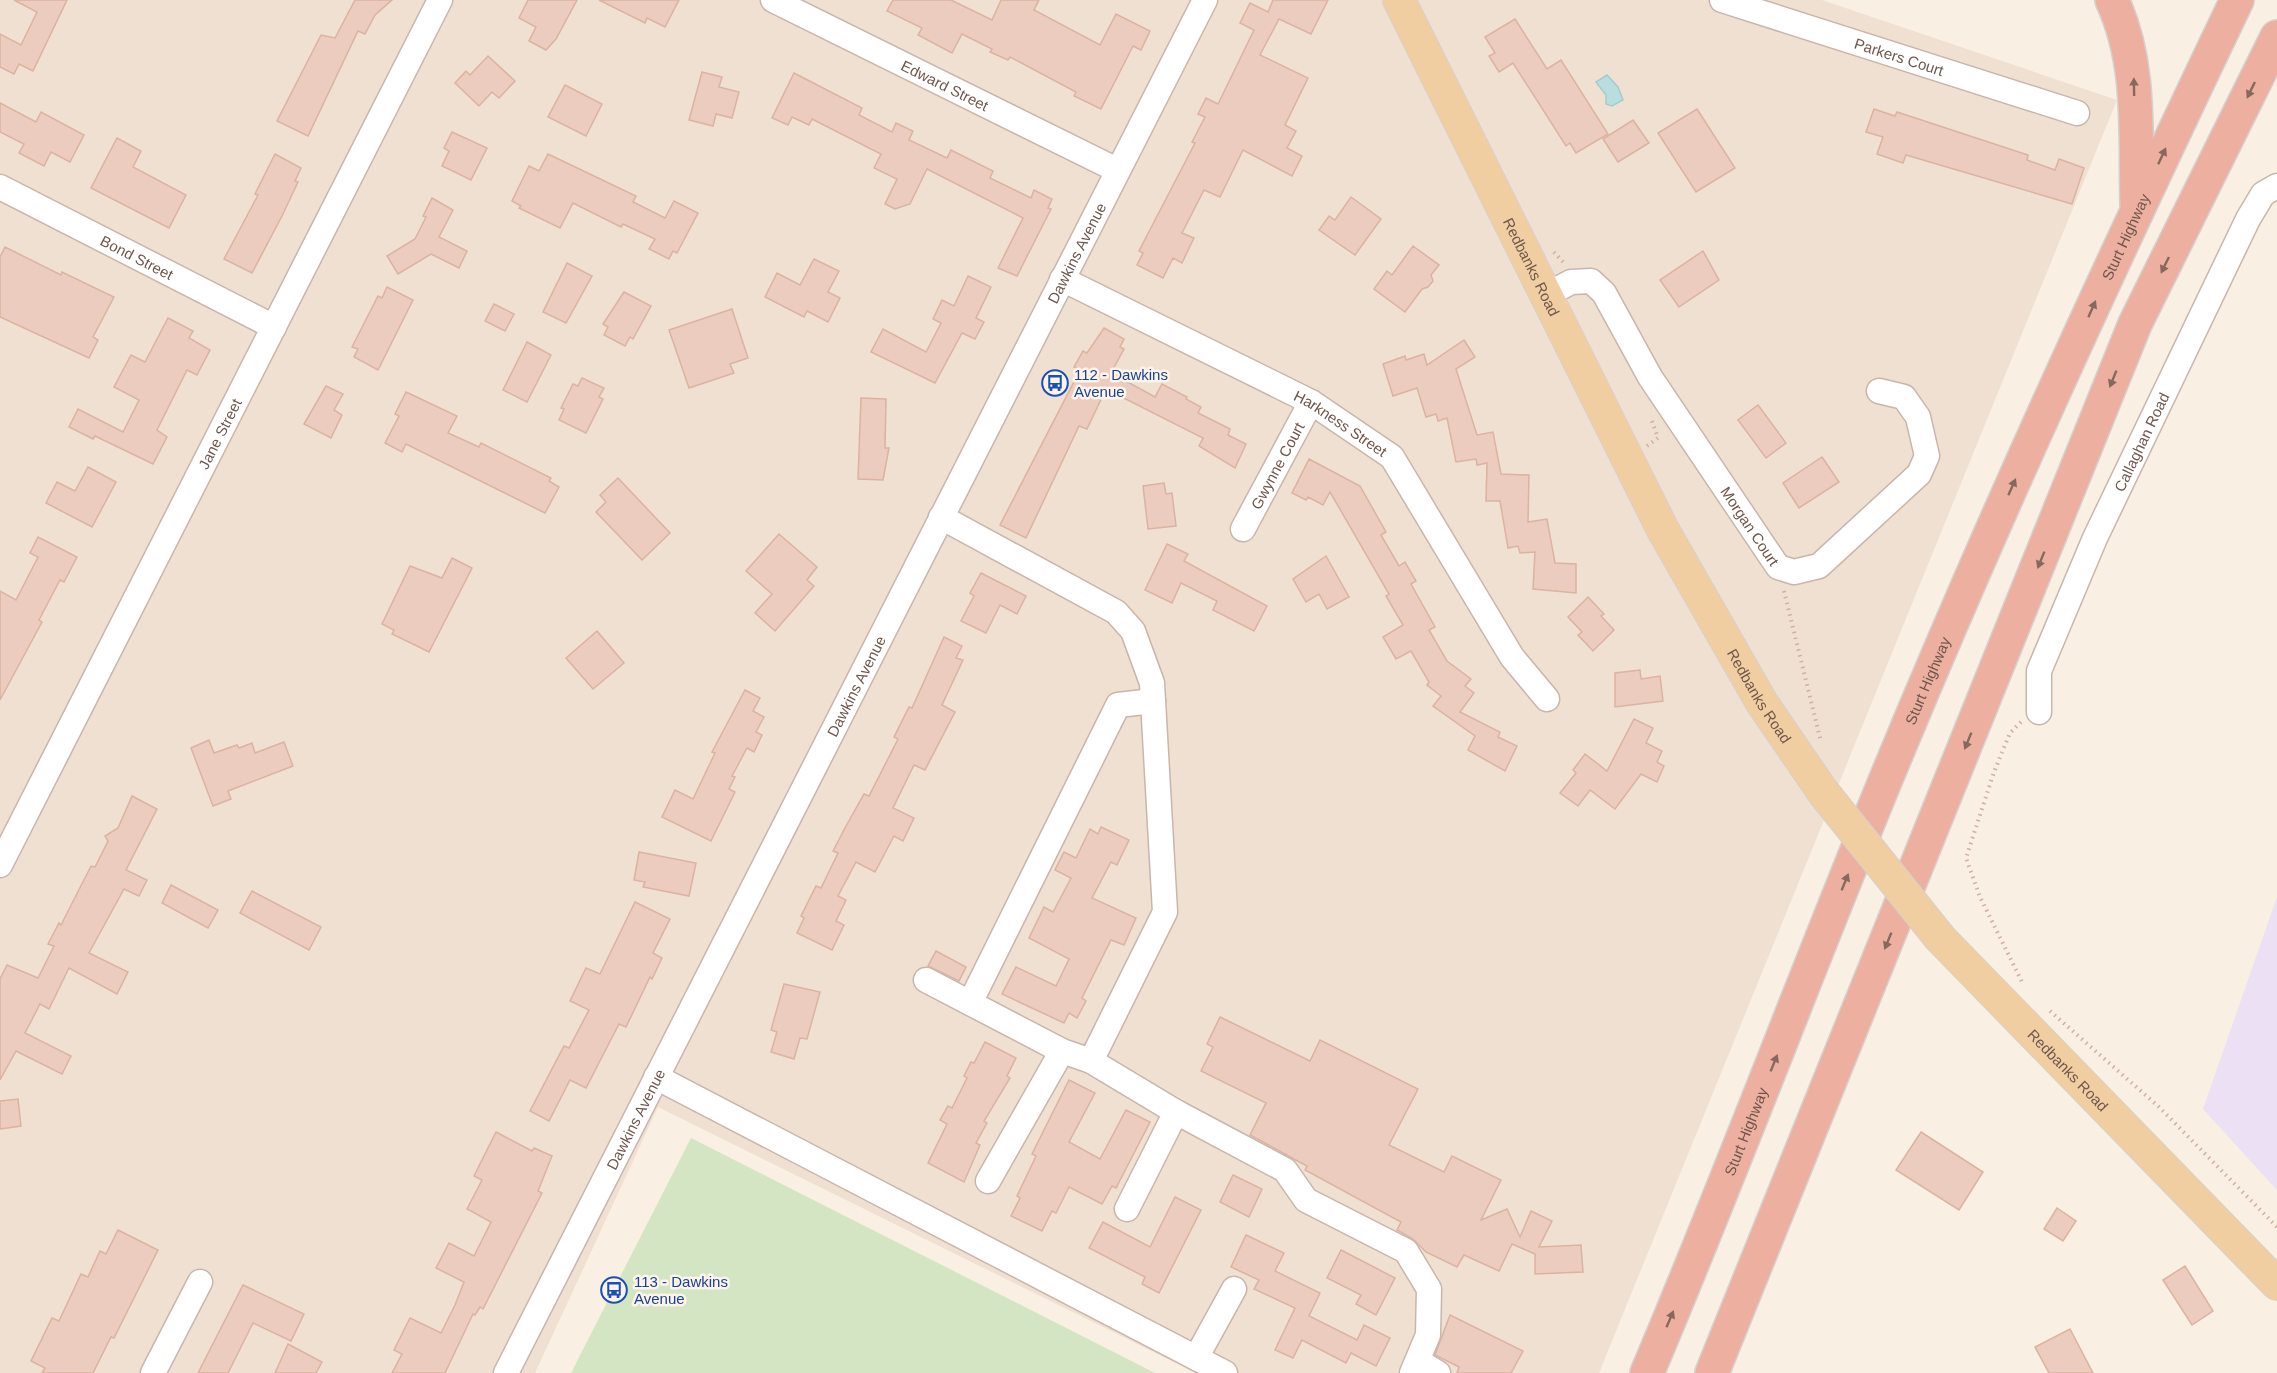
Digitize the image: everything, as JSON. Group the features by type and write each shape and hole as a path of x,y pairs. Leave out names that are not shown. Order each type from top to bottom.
{"highway":[{"path":"2112,0 2121,18 2134,72 2137,209"},
{"name":"Sturt Highway","path":"1647,1373 1706,1235 1940,649 2137,209 2236,0"},
{"path":"1712,1373 1786,1197 2135,324 2277,38"},
{"path":"1732,1373 1786,1197"}],"main road":[{"name":"Redbanks Road","path":"1399,0 1548,294 1663,530 1762,702 1823,792 1940,938 2274,1282"}],"street":[{"name":"Jane Street","path":"0,866 440,0"},
{"name":"Edward Street","path":"773,0 1117,170"},
{"name":"Dawkins Avenue","path":"506,1373 1205,0"},
{"name":"Parkers Court","path":"1722,0 2077,113"},
{"name":"Callaghan Road","path":"2039,707 2039,671 2095,538 2248,219 2263,194 2277,186"},
{"name":"Bond Street","path":"0,187 274,327"},
{"name":"Harkness Street","path":"1062,279 1311,402 1392,457 1512,657 1547,699"},
{"name":"Morgan Court","path":"1548,294 1571,282 1591,281 1604,293 1650,376 1778,567 1794,572 1819,566 1919,474 1927,456 1918,417 1904,397 1879,391"},
{"name":"Gwynne Court","path":"1243,529 1311,402"},
{"path":"941,517 1116,612 1134,632 1152,683 1165,912 1091,1061"},
{"path":"970,1003 1118,705 1153,701"},
{"path":"926,980 1062,1051 1091,1061 1176,1112 1285,1170 1306,1200 1406,1251 1429,1289 1428,1335 1423,1369"},
{"path":"988,1180 1062,1051"},
{"path":"656,1077 1225,1373"},
{"path":"1127,1209 1176,1112"},
{"path":"153,1373 200,1282"},
{"path":"1196,1358 1234,1289"}],"path":[{"path":"1550,250 1558,254 1563,261"},
{"path":"1778,567 1821,744"},
{"path":"2010,976 2026,990 1980,897 1966,858 1994,772 2010,733 2039,707"},
{"path":"2043,1006 2159,1107 2277,1227"}],"shaded area":[{"path":"0,0 1822,0 2117,100 1599,1373 1196,1373 658,1107 535,1373 0,1373"},
{"path":"2277,897 2277,1190 2203,1109"}],"green space":[{"path":"691,1138 1155,1373 571,1373"}],"water":[{"path":"1607,75 1618,87 1623,100 1612,106 1606,104 1606,95 1596,82"}],"building":[{"path":"14,0 67,0 33,71 19,64 14,74 0,67 0,34 21,45 37,12"},
{"path":"355,0 392,0 375,15 365,34 358,31 308,136 277,121 321,35 335,38"},
{"path":"528,0 577,0 556,39 546,50 529,41 536,27 519,18"},
{"path":"599,0 679,0 665,27 647,18 645,23"},
{"path":"893,0 951,0 992,20 1001,0 1039,0 1034,10 1100,45 1116,14 1150,31 1141,50 1133,46 1101,109 1074,96 1076,92 1010,57 1008,60 990,52 992,49 962,34 952,53 918,35 922,28 887,11"},
{"path":"1273,0 1328,0 1311,34 1279,19 1260,55 1308,78 1285,125 1296,131 1287,148 1302,156 1292,176 1243,150 1220,197 1204,190 1182,233 1194,238 1182,263 1173,258 1163,278 1137,265 1143,253 1139,251 1195,143 1192,142 1205,117 1198,114 1206,98 1218,104 1254,30 1240,23 1250,3 1268,12"},
{"path":"1515,19 1547,69 1561,60 1608,134 1576,153 1570,143 1566,146 1513,63 1499,72 1489,56 1495,53 1485,37"},
{"path":"488,56 515,81 499,98 492,92 479,106 455,83 466,71 470,75"},
{"path":"702,72 722,77 719,87 739,92 732,118 716,114 713,126 689,120"},
{"path":"794,73 862,108 859,115 892,132 896,123 913,131 909,140 947,158 951,150 993,171 990,178 1031,198 1034,190 1052,199 1048,208 1051,209 1017,276 998,268 1023,218 927,169 910,204 895,209 885,204 897,179 874,168 881,154 812,119 809,125 792,117 788,125 772,118"},
{"path":"565,85 602,104 586,136 548,117"},
{"path":"0,103 36,122 41,112 84,135 70,162 51,152 44,166 19,153 24,144 0,132"},
{"path":"1697,109 1735,168 1696,192 1658,133"},
{"path":"1874,109 1895,116 1897,112 2028,155 2027,160 2055,170 2059,159 2084,168 2072,204 1906,155 1903,163 1877,154 1883,137 1866,132"},
{"path":"1633,120 1649,143 1618,162 1603,139"},
{"path":"452,132 487,148 471,180 442,166 449,151 444,148"},
{"path":"117,138 141,151 133,167 186,195 169,228 91,188"},
{"path":"275,154 301,168 295,181 298,182 252,273 224,259 258,195 255,194"},
{"path":"548,154 636,196 633,202 665,218 674,201 698,213 677,253 673,251 669,259 649,249 655,239 623,224 621,227 573,203 560,228 519,208 521,206 512,201 529,166 539,171"},
{"path":"1351,197 1381,219 1355,255 1319,230 1329,216 1335,220"},
{"path":"432,198 453,210 439,237 467,251 459,268 431,254 398,274 387,256 415,239"},
{"path":"1413,246 1439,265 1431,275 1433,281 1428,287 1422,289 1405,312 1374,289 1387,271 1392,275"},
{"path":"5,247 61,275 62,272 114,297 93,337 98,340 89,358 0,317 0,257"},
{"path":"1703,251 1719,280 1679,307 1660,280"},
{"path":"814,259 839,271 828,292 840,298 828,322 807,311 804,317 765,297 777,273 800,285"},
{"path":"567,263 592,276 566,323 543,312"},
{"path":"968,276 991,287 976,318 984,322 975,339 962,333 935,383 871,352 883,329 926,352 941,323 933,319 942,300 954,306"},
{"path":"387,287 413,300 378,370 354,357 358,349 352,347 378,296 382,298"},
{"path":"624,292 651,306 633,339 630,337 625,346 604,335 608,327 603,324"},
{"path":"494,304 514,314 505,331 485,321"},
{"path":"732,309 748,358 730,364 734,373 689,388 669,330"},
{"path":"168,318 193,331 189,338 210,350 197,375 187,370 157,430 167,437 153,464 95,436 93,439 69,427 78,409 123,432 139,400 114,387 131,355 145,362"},
{"path":"1104,328 1124,339 1120,347 1124,349 1111,373 1155,397 1162,384 1187,397 1186,399 1201,407 1198,413 1230,429 1228,435 1246,444 1235,468 1199,446 1203,438 1106,389 1087,429 1079,426 1026,538 1000,525 1080,370 1074,367 1083,351 1087,353"},
{"path":"1464,340 1475,357 1456,369 1477,435 1493,432 1501,474 1529,475 1528,522 1547,519 1555,563 1576,564 1576,593 1533,589 1535,552 1520,553 1518,546 1508,548 1500,501 1486,501 1487,463 1477,465 1476,459 1456,462 1447,418 1438,421 1436,414 1426,417 1417,388 1393,396 1383,364 1405,356 1406,360 1424,354 1427,365"},
{"path":"527,342 551,355 527,402 503,390"},
{"path":"582,378 604,388 599,397 603,399 586,433 559,420 564,409 561,408 573,384 578,386"},
{"path":"326,386 343,394 334,410 342,415 331,438 304,424"},
{"path":"406,392 457,416 448,433 479,447 481,443 551,478 549,481 559,487 545,513 406,444 402,452 385,443 399,416 395,414"},
{"path":"861,398 886,399 885,448 889,448 883,480 858,479"},
{"path":"1758,405 1786,443 1766,458 1738,420"},
{"path":"1822,457 1839,482 1799,508 1783,483"},
{"path":"1309,459 1360,486 1386,532 1381,535 1399,566 1405,562 1416,581 1411,584 1435,627 1429,630 1447,661 1471,679 1465,686 1474,693 1460,712 1500,732 1498,737 1517,746 1505,771 1468,750 1475,736 1433,706 1441,696 1427,685 1429,682 1411,651 1396,659 1383,637 1403,625 1386,596 1389,594 1330,492 1323,505 1308,497 1306,500 1292,493"},
{"path":"88,467 116,482 92,527 46,503 57,482 75,491"},
{"path":"618,478 670,533 642,560 596,512 606,502 600,495"},
{"path":"1164,483 1166,494 1172,493 1176,526 1148,529 1143,486"},
{"path":"779,534 817,567 807,580 814,586 775,631 755,613 772,594 746,571"},
{"path":"38,537 77,557 64,582 60,580 39,620 42,622 0,700 0,591 16,600 38,557 30,553"},
{"path":"1167,544 1188,554 1184,561 1267,606 1254,631 1213,610 1217,601 1181,583 1172,603 1145,590"},
{"path":"1326,556 1349,597 1327,609 1319,594 1306,602 1293,579"},
{"path":"452,558 472,568 429,652 392,634 394,630 382,624 410,566 442,578"},
{"path":"981,573 1026,596 1017,614 1000,605 986,633 961,621 974,596 970,593"},
{"path":"1588,597 1604,614 1601,616 1614,630 1593,651 1578,635 1582,632 1568,617"},
{"path":"597,631 624,663 593,689 566,658"},
{"path":"944,637 962,646 956,658 963,660 942,705 955,712 925,770 914,765 893,808 914,818 903,841 894,836 875,872 856,862 838,896 846,900 836,921 844,925 832,950 797,933 804,918 801,916 816,886 821,888 838,853 833,851 864,794 869,796 898,739 894,737 909,707 912,708"},
{"path":"1640,670 1641,679 1660,676 1663,701 1615,707 1615,673"},
{"path":"745,690 760,698 753,711 764,717 756,732 762,735 754,752 747,748 732,776 735,777 729,789 735,792 711,841 662,817 675,790 693,799 715,753 712,752"},
{"path":"1634,719 1653,728 1646,743 1662,751 1657,762 1664,766 1657,782 1641,774 1615,809 1590,790 1578,806 1560,793 1576,773 1573,770 1585,754 1607,771"},
{"path":"209,740 214,753 237,745 239,748 252,743 255,753 284,742 293,766 228,791 231,799 213,806 191,748"},
{"path":"132,796 157,809 126,870 147,880 139,896 124,889 89,953 128,972 117,994 69,968 49,1009 40,1004 25,1033 71,1056 62,1074 16,1051 0,1080 0,979 7,965 38,978 54,946 48,944 59,923 61,925 91,866 95,867 108,841 105,836 118,828"},
{"path":"1101,827 1129,840 1117,865 1111,862 1092,898 1136,918 1124,945 1111,940 1082,998 1086,1001 1077,1018 1069,1013 1064,1023 1002,994 1016,967 1056,986 1069,959 1029,938 1044,907 1053,912 1071,878 1055,870 1064,852 1076,858 1090,829 1098,834"},
{"path":"639,852 696,863 689,896 643,887 645,882 634,880"},
{"path":"171,885 218,910 208,928 162,903"},
{"path":"252,891 321,927 309,950 240,913"},
{"path":"635,902 670,919 653,953 662,958 652,979 650,977 626,1027 619,1024 586,1088 570,1080 549,1121 530,1111 564,1046 569,1048 589,1010 570,1001 586,968 600,974"},
{"path":"936,951 966,967 959,981 928,966"},
{"path":"784,984 820,992 807,1039 800,1038 794,1059 771,1052 777,1032 771,1030"},
{"path":"1220,1017 1310,1061 1320,1040 1418,1089 1389,1145 1444,1172 1452,1156 1501,1180 1481,1220 1507,1209 1520,1237 1531,1211 1552,1221 1539,1247 1581,1245 1583,1272 1535,1274 1535,1254 1512,1244 1499,1271 1464,1255 1457,1267 1426,1252 1413,1239 1397,1230 1401,1222 1305,1170 1307,1166 1250,1135 1266,1103 1201,1071 1213,1047 1207,1044"},
{"path":"985,1042 1016,1058 1007,1076 1010,1078 984,1121 987,1123 976,1143 980,1145 964,1182 928,1163 947,1124 940,1120 948,1106 952,1108 967,1078 964,1076 971,1062 974,1063"},
{"path":"1069,1080 1095,1093 1069,1142 1100,1159 1126,1110 1150,1122 1116,1188 1112,1186 1102,1204 1069,1187 1056,1213 1052,1211 1042,1231 1011,1216 1020,1198 1017,1196 1036,1156 1032,1154"},
{"path":"18,1099 21,1126 0,1129 0,1101"},
{"path":"496,1132 532,1151 534,1148 552,1156 538,1191 542,1193 483,1309 480,1307 475,1315 473,1314 445,1373 392,1373 402,1354 394,1350 410,1318 441,1333 455,1305 464,1282 436,1268 449,1243 474,1256 491,1222 467,1209 482,1180 474,1176"},
{"path":"1921,1132 1983,1172 1959,1210 1896,1170"},
{"path":"1233,1175 1262,1189 1249,1217 1220,1202"},
{"path":"1175,1197 1201,1210 1159,1293 1142,1284 1145,1277 1089,1248 1103,1222 1150,1247"},
{"path":"2057,1208 2076,1221 2063,1241 2044,1229"},
{"path":"118,1230 158,1250 114,1338 111,1337 93,1373 42,1373 45,1368 31,1361 52,1318 59,1321 81,1274 88,1277 100,1251 106,1254"},
{"path":"1246,1235 1284,1253 1275,1271 1320,1293 1309,1316 1357,1340 1364,1325 1390,1338 1376,1366 1351,1353 1346,1363 1302,1340 1293,1358 1275,1350 1295,1308 1254,1289 1259,1280 1231,1267"},
{"path":"1341,1250 1395,1278 1376,1315 1356,1304 1361,1295 1327,1278"},
{"path":"2185,1266 2213,1311 2192,1325 2163,1280"},
{"path":"243,1285 304,1314 291,1341 253,1323 228,1373 198,1373"},
{"path":"1450,1315 1523,1351 1511,1373 1457,1373 1459,1367 1435,1355"},
{"path":"2070,1329 2093,1373 2049,1373 2035,1347"},
{"path":"288,1344 322,1362 316,1373 275,1373"}],"place":[{"name":"112 - Dawkins Avenue","path":"1055,383"},
{"name":"113 - Dawkins Avenue","path":"614,1290"}]}
